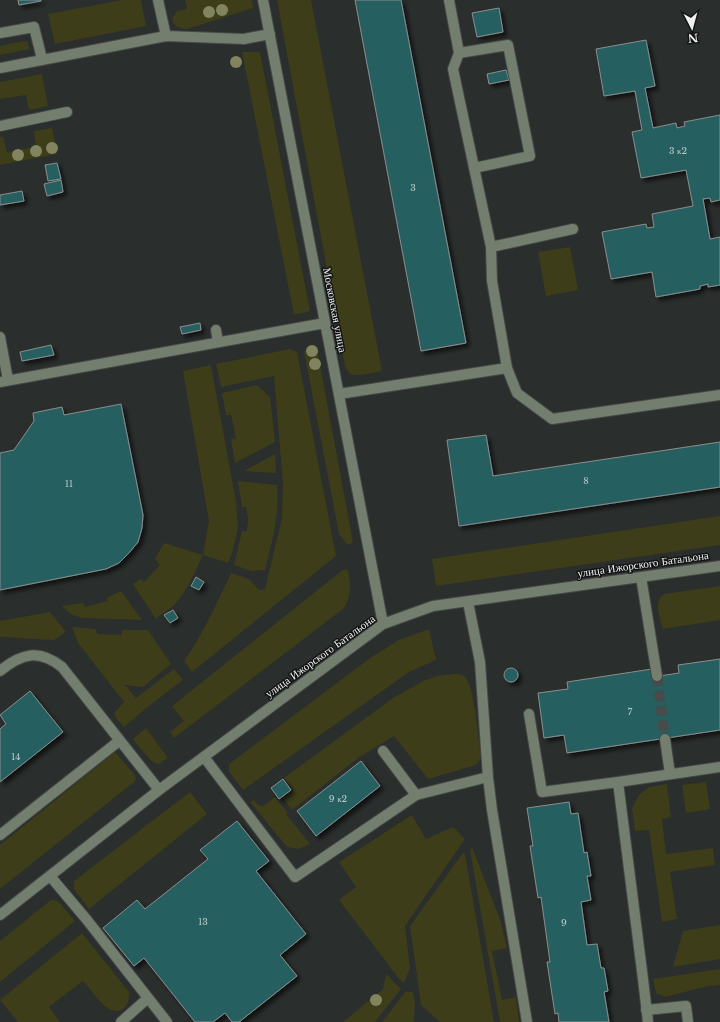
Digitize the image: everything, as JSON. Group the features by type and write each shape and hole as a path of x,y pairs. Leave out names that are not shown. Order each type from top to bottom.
{"street":[{"path":"158,0 166,36"},
{"name":"Московская улица","path":"263,0 383,624"},
{"path":"449,0 459,53 453,69 491,247 492,281 507,368 517,393 552,419 720,396"},
{"path":"0,33 34,27 42,59"},
{"path":"0,68 166,36 244,39 270,34"},
{"path":"459,53 508,45 530,156 474,168"},
{"path":"0,126 67,112"},
{"path":"491,247 573,229"},
{"path":"0,337 4,381 325,323"},
{"path":"216,330 218,342"},
{"path":"338,394 507,368"},
{"name":"улица Ижорского Батальона","path":"0,915 159,790 383,624 434,606 720,566"},
{"path":"642,577 658,676"},
{"path":"468,602 480,662 488,777 492,810 527,1022"},
{"path":"0,671 12,661 32,655 50,658 62,667 159,790"},
{"path":"529,714 542,792 720,767"},
{"path":"665,739 670,774"},
{"path":"0,836 119,741"},
{"path":"383,751 416,795"},
{"path":"204,757 296,877 416,795 488,777"},
{"path":"618,782 648,1022"},
{"path":"50,876 87,920 167,1022"},
{"path":"121,1022 148,998"},
{"path":"646,1010 686,1006 688,1022"}],"shaded area":[{"path":"122,0 141,0 146,26 55,44 48,14"},
{"path":"185,0 252,0 253,8 187,29 177,27 172,19 177,11 187,9"},
{"path":"277,0 311,0 382,371 354,375 349,373 345,366"},
{"path":"23,41 27,42 30,49 0,55 0,46"},
{"path":"242,52 260,52 310,311 294,315"},
{"path":"42,74 48,106 29,110 26,95 0,99 0,82"},
{"path":"52,128 57,154 0,165 0,137 3,137 7,152 36,147 34,131"},
{"path":"570,247 578,290 546,296 538,252"},
{"path":"290,349 297,352 336,556 192,672 184,661 204,629 231,573 249,579 259,590 265,589 282,518 283,484 274,376 221,387 216,364"},
{"path":"317,349 353,542 349,545 339,534 304,351"},
{"path":"211,365 236,502 238,528 233,550 228,563 203,555 209,521 183,371"},
{"path":"257,385 270,397 275,442 235,463 231,439 236,438 231,415 226,415 222,393"},
{"path":"275,454 276,473 244,471"},
{"path":"238,481 277,485 278,496 276,517 273,538 265,570 251,571 234,565 242,531 247,531 248,519 246,507 242,507"},
{"path":"720,516 720,545 436,586 432,559"},
{"path":"164,543 203,555 191,580 180,598 172,607 156,619 133,584 141,579 144,582 160,565 155,559"},
{"path":"344,569 348,570 350,590 348,600 343,609 174,738 170,732 184,721 172,706"},
{"path":"720,586 720,620 663,629 658,605 664,594"},
{"path":"121,591 142,620 82,618 71,614 62,606 83,603 85,607 108,601 106,598"},
{"path":"50,612 66,632 54,640 0,637 0,621"},
{"path":"72,627 96,629 97,634 122,635 122,630 148,630 171,664 143,687 125,685 136,698 174,669 183,680 124,727 116,718 114,713 124,702 78,643"},
{"path":"429,629 436,660 409,672 243,790 229,772 229,764 370,658 399,640"},
{"path":"461,674 466,678 472,693 481,756 476,765 428,779 394,736 358,758 292,810 283,798 294,790 284,778 393,698 423,681 437,676"},
{"path":"146,728 168,758 160,763 154,763 133,739"},
{"path":"115,752 135,775 136,779 134,782 0,889 0,845"},
{"path":"706,782 710,809 686,813 682,785"},
{"path":"667,784 671,817 662,819 666,854 713,848 715,865 670,872 677,919 662,922 649,830 635,831 632,808 639,795 649,787"},
{"path":"190,792 207,814 89,909 74,889 74,881"},
{"path":"275,797 288,813 286,814 310,844 298,849 287,847 250,802 254,800 258,805 263,806"},
{"path":"412,815 426,839 453,827 465,839 405,926 410,968 404,983 400,980 339,900 356,887 339,862"},
{"path":"472,847 500,919 507,948 492,951 502,1000 516,997 519,1022 500,1022 470,850"},
{"path":"463,853 465,854 494,1022 440,1022 421,1005 410,926"},
{"path":"51,900 58,901 75,921 0,982 0,941"},
{"path":"720,925 720,959 673,967 683,931"},
{"path":"82,933 129,992 128,1003 123,1009 117,1011 112,1010 101,1002 83,981 49,1007 60,1022 18,1022 0,1000"},
{"path":"720,969 720,985 708,986 665,997 656,993 653,979"},
{"path":"386,974 401,989 375,1022 343,1022 383,989"},
{"path":"406,991 413,992 415,1004 414,1022 382,1022"}],"building":[{"path":"18,0 41,0 41,1 19,5"},
{"path":"355,0 401,0 466,343 421,351"},
{"path":"499,8 503,32 477,37 472,13"},
{"path":"646,40 655,86 645,88 653,128 676,123 677,128 685,126 684,122 720,115 720,200 711,202 710,198 703,199 710,239 720,237 720,285 708,287 708,284 700,286 700,289 656,297 652,272 611,279 602,232 646,224 647,228 654,227 652,214 693,206 686,170 641,178 632,132 642,130 635,91 604,96 596,49"},
{"path":"506,70 509,80 489,84 487,74"},
{"path":"57,163 61,179 48,181 45,165"},
{"path":"61,180 63,192 47,196 44,184"},
{"path":"22,191 24,201 0,205 0,195"},
{"path":"200,323 201,330 182,334 180,327"},
{"path":"51,345 54,355 22,361 20,352"},
{"path":"121,404 143,515 142,528 138,542 119,563 106,569 0,590 0,453 14,450 34,421 33,413 62,407 64,415"},
{"path":"486,435 493,476 720,442 720,487 459,526 447,440"},
{"path":"196,577 204,582 199,590 191,586"},
{"path":"173,610 178,618 170,623 164,615"},
{"path":"720,659 720,730 567,753 564,735 544,738 538,693 568,689 567,682 652,669 653,677 679,673 678,665"},
{"path":"511,668 516,670 518,675 516,680 511,682 506,680 504,675 506,670"},
{"path":"30,691 63,732 0,782 0,729 6,724 0,715"},
{"path":"361,761 380,786 316,836 297,811"},
{"path":"283,779 291,790 279,799 271,788"},
{"path":"569,802 571,814 578,813 584,853 587,852 591,876 587,876 591,900 581,902 587,945 597,944 601,968 604,968 608,991 604,992 609,1022 559,1022 558,1013 555,1014 547,962 550,962 541,897 538,898 530,846 533,846 527,808"},
{"path":"237,821 269,861 256,871 306,934 280,955 297,976 239,1022 232,1022 225,1013 213,1022 195,1022 144,958 134,966 103,928 137,900 145,909 208,859 200,850"}],"tunnel":[{"path":"657,676 665,739"}]}
